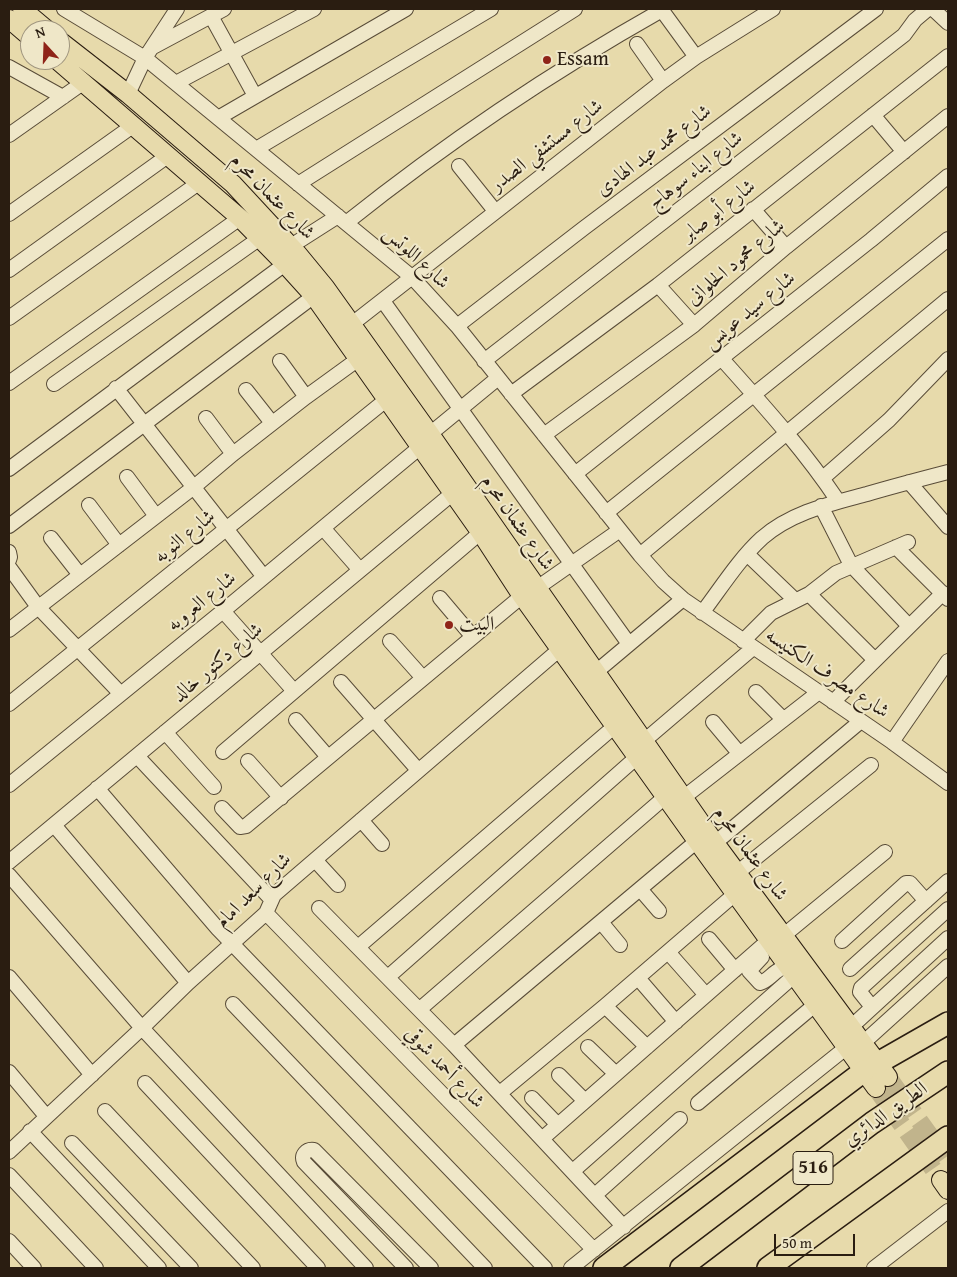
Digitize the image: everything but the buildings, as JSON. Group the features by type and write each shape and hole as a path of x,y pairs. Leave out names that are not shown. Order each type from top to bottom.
{"highway":[{"path":"599,1259 876,1075 948,1023"},
{"name":"الطريق الدائري","path":"681,1268 872,1123 948,1072"},
{"name":"516","path":"768,1268 948,1137"}],"main road":[{"path":"22,9 35,20"},
{"path":"9,18 20,28"},
{"name":"شارع عثمان محرم","path":"70,49 128,94 233,184 291,246 352,324 424,441 453,493 486,528"},
{"name":"شارع عثمان محرم","path":"69,70 240,218 314,296 386,400 424,441 530,592 596,672 665,797 735,894 851,1027 855,1045"},
{"name":"شارع عثمان محرم","path":"530,592 560,648 615,726 640,749 683,798 737,873 792,971 816,1004 855,1045 876,1075"}],"street":[{"name":"شارع اللوتس","path":"64,9 80,13 149,53 176,83 413,278 456,326 512,394 640,555 682,599"},
{"path":"128,94 149,53 177,9"},
{"path":"149,53 224,9"},
{"path":"176,83 314,9"},
{"path":"218,118 406,9"},
{"path":"256,149 491,9"},
{"path":"298,184 575,9"},
{"path":"291,246 342,220 468,132 618,35 662,9 696,57"},
{"name":"شارع مستشفي الصدر","path":"352,324 663,81 696,57 773,9"},
{"name":"شارع محمد عبد الهادى","path":"456,326 876,9"},
{"name":"شارع ابناء سوهاج","path":"484,361 904,35 915,20 928,9"},
{"path":"933,9 948,23"},
{"path":"211,16 255,96"},
{"path":"637,44 663,81"},
{"name":"شارع أبو صابر","path":"512,394 658,285 948,56"},
{"path":"11,72 63,97"},
{"path":"9,135 84,82"},
{"path":"873,115 904,152"},
{"name":"شارع محمود الحلوانى","path":"544,435 694,325 786,247 948,116"},
{"path":"9,214 134,125"},
{"path":"9,270 169,155"},
{"path":"459,166 495,211"},
{"name":"شارع سيد عويس","path":"575,474 864,246 948,176"},
{"path":"9,318 200,182"},
{"path":"753,210 786,247"},
{"path":"9,383 240,218"},
{"path":"54,384 260,238"},
{"path":"606,513 948,239"},
{"path":"9,469 285,264"},
{"path":"658,285 694,325"},
{"path":"9,526 314,296"},
{"path":"640,555 948,299"},
{"path":"383,301 629,644"},
{"path":"722,359 787,432 823,478 838,501"},
{"path":"823,478 890,420 948,359"},
{"path":"9,630 194,487 272,423 357,360"},
{"path":"280,361 306,397"},
{"name":"شارع العروبه","path":"9,785 323,528 498,378"},
{"path":"116,388 264,577"},
{"path":"246,390 272,423"},
{"name":"شارع النوبه","path":"9,704 386,400"},
{"path":"206,418 233,454"},
{"path":"702,612 746,554 762,538 780,525 800,514 821,506 948,472"},
{"path":"127,477 156,516"},
{"path":"908,482 948,527"},
{"name":"شارع دكتور خالد","path":"9,862 453,493"},
{"path":"88,505 119,545"},
{"path":"821,506 851,565 909,626"},
{"path":"323,528 360,570"},
{"path":"223,752 486,528"},
{"path":"222,808 243,828 473,637 530,592 620,530"},
{"path":"51,538 80,575"},
{"path":"388,976 640,749 748,644 771,613 809,594 836,573 851,565 902,544 946,596 909,626 833,702"},
{"path":"9,552 9,560"},
{"path":"746,554 795,600"},
{"path":"9,567 38,608 121,694"},
{"path":"809,594 875,660"},
{"path":"440,598 473,637"},
{"path":"596,672 682,599"},
{"name":"شارع مصرف الكنيسه","path":"682,599 861,720 948,784"},
{"path":"223,611 294,691"},
{"path":"390,641 423,678"},
{"name":"شارع سعد امام","path":"9,1152 188,983 266,913 271,899 560,648"},
{"path":"892,742 948,661"},
{"path":"341,682 418,770"},
{"path":"756,692 783,719"},
{"path":"683,798 819,692"},
{"path":"296,720 328,758"},
{"path":"715,843 861,720"},
{"path":"713,722 739,753"},
{"path":"358,947 615,726"},
{"path":"165,732 214,787"},
{"path":"137,756 271,899"},
{"path":"248,761 281,798"},
{"path":"737,873 871,765"},
{"path":"98,788 218,929 545,1268"},
{"path":"420,1009 665,797"},
{"path":"361,820 382,844"},
{"path":"54,825 188,983"},
{"path":"454,1044 697,841"},
{"path":"543,1138 735,970 885,852"},
{"path":"315,860 338,885"},
{"path":"9,875 142,1028 366,1268"},
{"path":"850,969 948,881"},
{"path":"842,942 906,883 910,883 926,901"},
{"path":"640,889 659,911"},
{"path":"500,1093 606,1006 735,894"},
{"path":"319,908 454,1044 624,1227"},
{"path":"872,1007 860,992 861,988 948,909"},
{"name":"شارع أحمد شوقي","path":"266,913 599,1259"},
{"path":"601,922 620,945"},
{"path":"851,1027 948,938"},
{"path":"709,939 735,970"},
{"path":"774,939 767,953 749,969 750,973 758,982 762,983 780,969 792,971"},
{"path":"668,952 706,996"},
{"path":"571,1268 599,1259 624,1227 855,1045 948,966"},
{"path":"574,1171 792,971"},
{"path":"9,976 92,1075"},
{"path":"638,978 676,1022"},
{"path":"233,1004 485,1268"},
{"path":"698,1103 816,1004"},
{"path":"606,1006 647,1047"},
{"path":"588,1047 616,1074"},
{"path":"9,1072 46,1116"},
{"path":"559,1075 584,1102"},
{"path":"145,1083 318,1268"},
{"path":"532,1098 558,1125"},
{"path":"105,1111 253,1268"},
{"path":"595,1195 680,1119"},
{"path":"30,1131 159,1268"},
{"path":"72,1142 191,1268"},
{"path":"406,1268 304,1162 303,1158 308,1150 314,1150 431,1268"},
{"path":"9,1175 96,1268"},
{"path":"874,1268 948,1211"},
{"path":"9,1241 34,1268"}],"tunnel":[{"path":"888,1077 948,1161"},
{"path":"876,1088 941,1180"}],"place":[{"name":"Essam","path":"547,60"},
{"name":"البيت","path":"449,625"}]}
